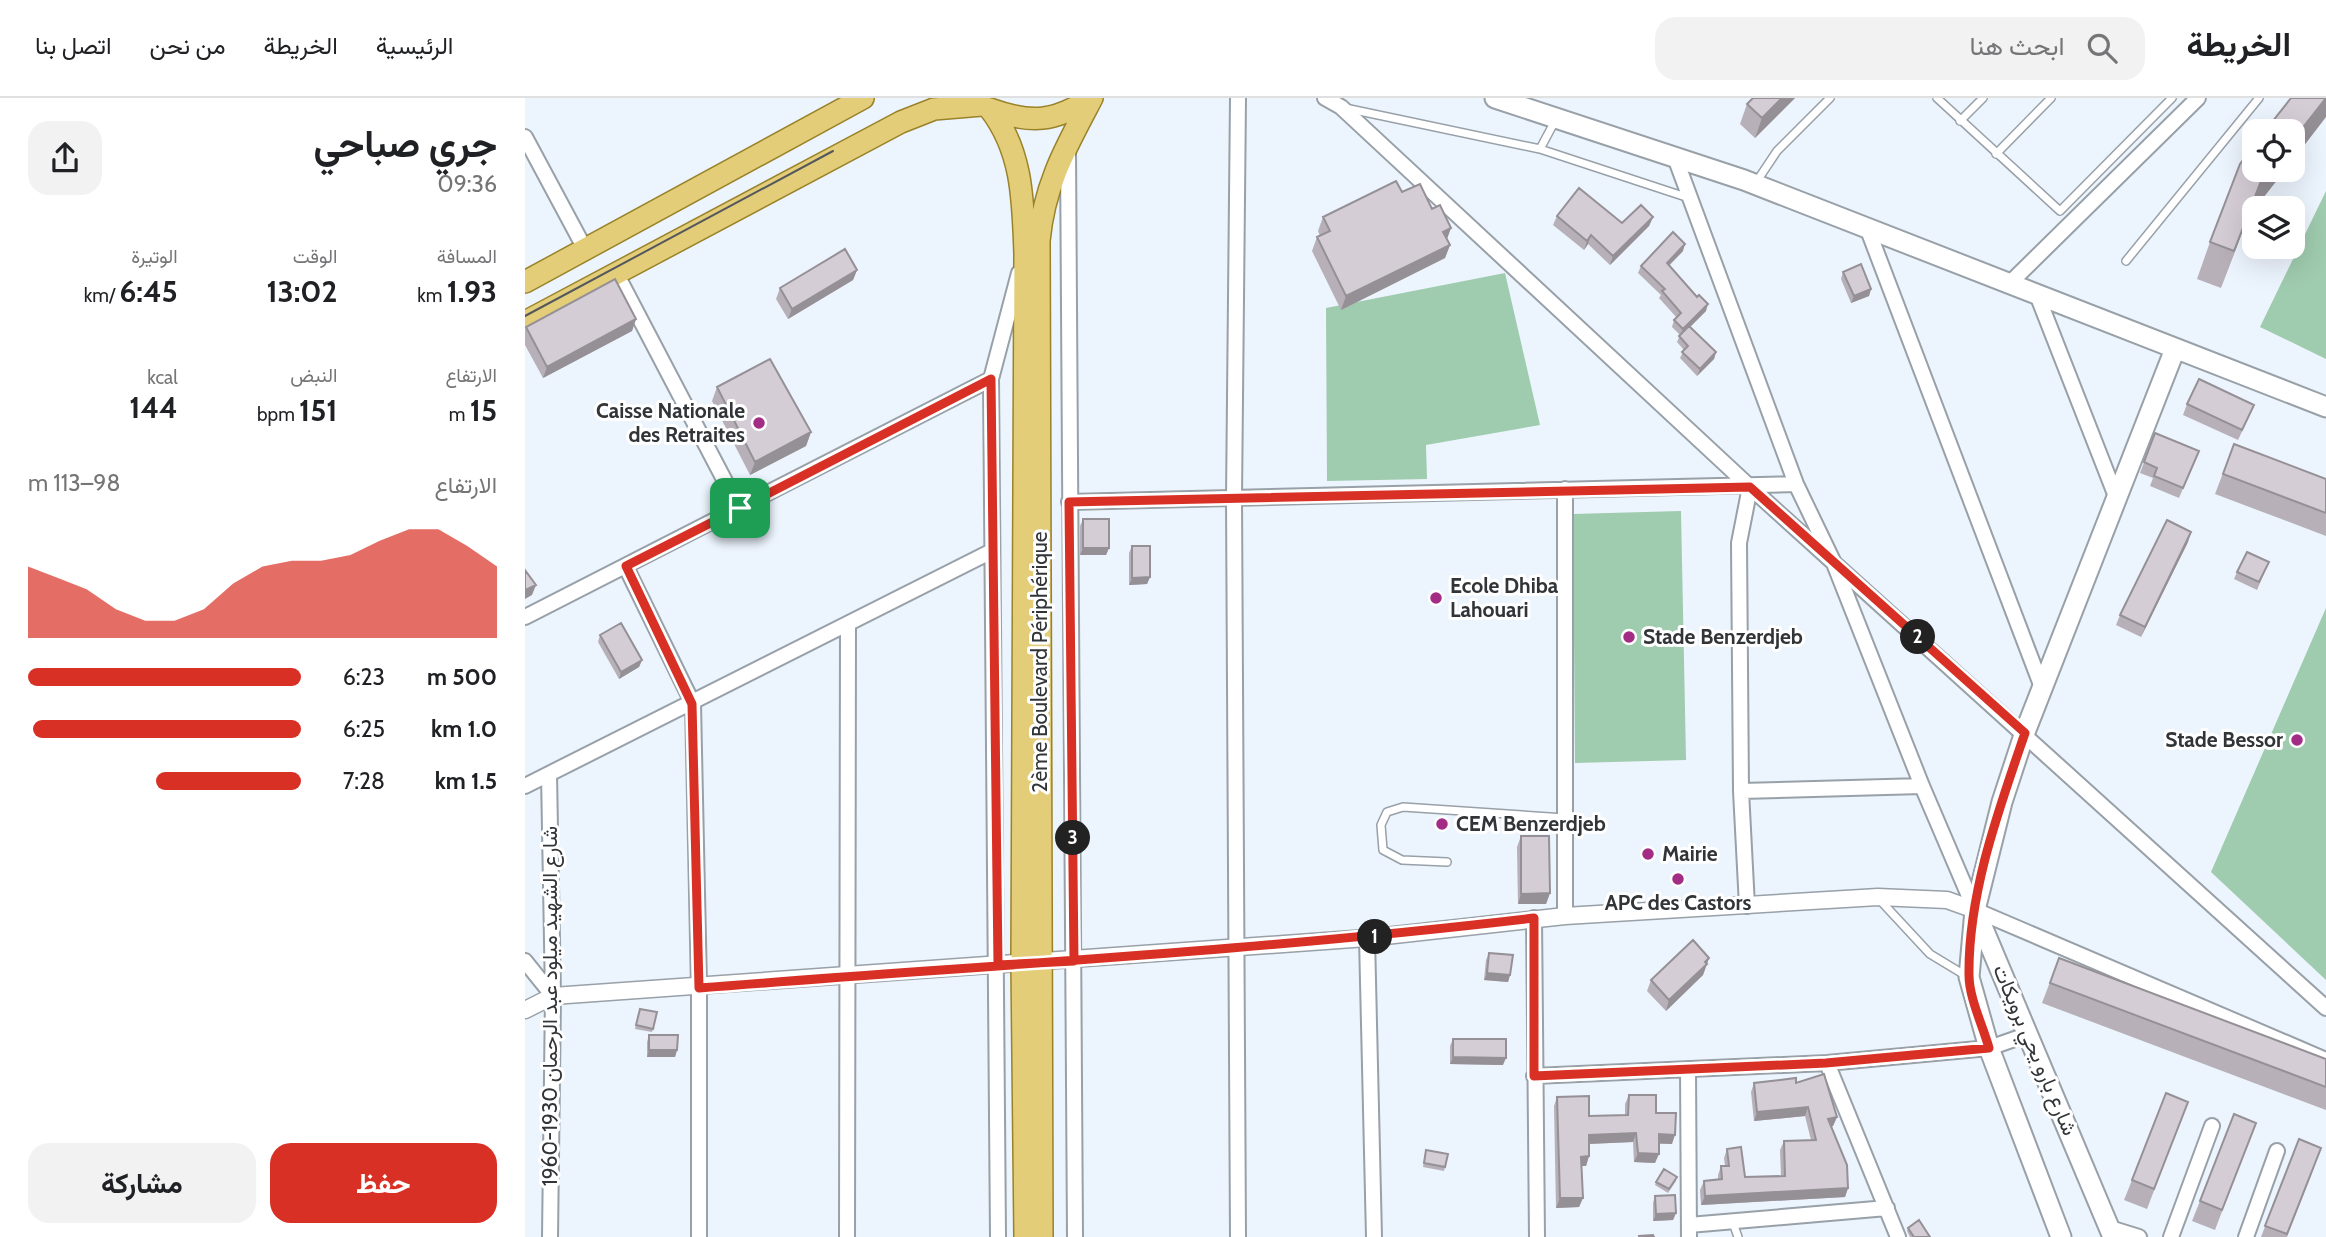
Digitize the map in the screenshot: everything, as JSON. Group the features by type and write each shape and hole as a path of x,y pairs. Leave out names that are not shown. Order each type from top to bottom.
{"main road":[{"path":"525,282 863,98"},
{"path":"525,322 901,122 934,109 982,104 1016,118 1044,119 1070,112 1091,98"},
{"name":"2ème Boulevard Périphérique","path":"1025,1237 1031,963 1039,241 1042,207 1068,142 1091,98"},
{"path":"1495,98 1755,185 2011,282 2326,407"},
{"name":"2ème Boulevard Périphérique","path":"982,104 1005,129 1016,157 1023,187 1031,963 1042,1237"},
{"path":"1975,910 2002,802 2025,733 2044,691 2175,349"},
{"name":"شارع بارو يحي برويكات","path":"1975,910 1969,977 1989,1048 2061,1237"},
{"name":"شارع بارو يحي برويكات","path":"1975,910 2111,1232"}],"street":[{"path":"1238,98 1234,498 1239,947 1238,1237"},
{"path":"1325,98 1341,107 1750,487 2326,1007"},
{"path":"2011,282 2198,98"},
{"path":"525,137 585,249"},
{"path":"1068,142 1075,1237"},
{"path":"1676,160 1796,484 1833,561 1922,786 1975,910"},
{"path":"1868,230 2044,691"},
{"path":"998,1237 998,965 991,379 1025,254"},
{"path":"616,273 740,508"},
{"path":"2036,292 2117,499"},
{"path":"525,617 991,379"},
{"path":"1069,502 1796,484"},
{"path":"1747,906 1741,791 1739,543 1750,487"},
{"path":"1565,489 1565,916"},
{"path":"525,786 848,626 992,551"},
{"path":"626,566 692,704 699,988 699,1237"},
{"path":"846,1237 848,626"},
{"name":"شارع الشهيد ميلود عبد الرحمان 1930-1960","path":"549,774 553,996 550,1237"},
{"path":"1741,791 1922,786"},
{"path":"525,1010 553,996 699,988 1367,938 1534,918 1878,897 1947,900 1975,910 2326,1060"},
{"path":"1534,918 1537,1237"},
{"path":"1367,938 1374,1237"},
{"path":"525,961 553,996"},
{"path":"1534,1076 1826,1063 1989,1048 2029,1034"},
{"path":"1826,1063 1898,1237"},
{"path":"1688,1069 1689,1231 1731,1220 1887,1208"},
{"path":"2171,1237 2211,1126"},
{"path":"2246,1237 2277,1151"},
{"path":"2111,1232 2139,1237"}],"lane":[{"path":"1755,185 1777,151 1830,98"},
{"path":"1937,98 2060,211 2172,98"},
{"path":"1960,121 1983,98"},
{"path":"1996,154 2051,98"},
{"path":"2126,261 2259,98"},
{"path":"1341,107 1540,149 1691,199"},
{"path":"1540,149 1556,119"},
{"path":"1447,862 1402,860 1383,850 1381,825 1387,812 1403,807 1565,818"},
{"path":"1878,897 1930,954 1969,977"},
{"path":"1731,1220 1738,1237"}],"green space":[{"path":"2326,191 2326,359 2260,327 2293,259 2305,259 2305,234"},
{"path":"1505,273 1540,425 1426,445 1427,479 1327,481 1326,308"},
{"name":"Stade Benzerdjeb","path":"1681,511 1686,760 1575,763 1573,514"},
{"name":"Stade Bessor","path":"2326,608 2326,980 2211,872"}],"building":[{"path":"1753,98 1782,98 1762,118 1747,104"},
{"path":"2291,98 2326,98 2305,125 2305,119 2274,119"},
{"path":"2242,161 2242,182 2261,182 2255,196 2242,196 2242,230 2234,251 2210,242"},
{"path":"1396,181 1402,192 1420,184 1432,209 1440,205 1451,228 1443,232 1450,245 1346,296 1317,237 1330,231 1323,217"},
{"path":"1579,188 1622,223 1641,205 1653,217 1613,256 1591,235 1587,241 1557,216"},
{"path":"1673,232 1685,244 1667,263 1697,297 1699,295 1708,304 1683,329 1674,320 1681,313 1662,291 1665,289 1641,266"},
{"path":"845,249 857,270 792,309 780,288"},
{"path":"1861,264 1871,289 1854,296 1843,272"},
{"path":"615,279 636,319 547,367 526,327"},
{"path":"1689,326 1716,352 1700,369 1682,352 1688,346 1679,336"},
{"name":"Caisse Nationale des Retraites","path":"770,359 811,432 755,462 717,387"},
{"path":"2199,379 2254,405 2242,430 2187,404"},
{"path":"2155,433 2199,451 2183,488 2154,476 2157,468 2144,462"},
{"path":"2234,444 2326,479 2326,513 2223,474"},
{"path":"1083,519 1109,519 1109,548 1083,548"},
{"path":"2167,520 2191,532 2145,627 2120,615"},
{"path":"1132,546 1150,546 1150,577 1132,578"},
{"path":"2247,552 2269,562 2259,582 2237,572"},
{"path":"525,570 536,585 525,590"},
{"path":"621,623 642,660 621,672 600,635"},
{"path":"1521,836 1549,836 1550,893 1521,894"},
{"path":"1693,940 1709,958 1705,962 1707,964 1669,1000 1651,980"},
{"path":"1489,953 1513,955 1510,975 1487,973"},
{"path":"2059,958 2326,1059 2326,1087 2050,983"},
{"path":"640,1009 657,1012 653,1029 636,1025"},
{"path":"649,1035 678,1035 677,1050 649,1050"},
{"path":"1453,1039 1506,1039 1506,1058 1453,1057"},
{"path":"1824,1074 1837,1117 1828,1119 1847,1165 1848,1188 1705,1196 1704,1181 1722,1179 1721,1166 1729,1166 1727,1149 1741,1147 1745,1177 1785,1176 1784,1141 1816,1140 1808,1107 1757,1112 1754,1083 1796,1078 1796,1083"},
{"path":"2166,1093 2188,1102 2154,1189 2132,1180"},
{"path":"1629,1095 1656,1095 1656,1113 1676,1113 1675,1135 1659,1134 1659,1154 1638,1153 1636,1133 1589,1135 1589,1156 1581,1157 1583,1198 1560,1198 1557,1097 1589,1096 1589,1116 1628,1115"},
{"path":"2234,1114 2256,1123 2222,1210 2200,1201"},
{"path":"2299,1139 2321,1148 2287,1234 2265,1226"},
{"path":"1426,1150 1448,1154 1445,1167 1424,1163"},
{"path":"1664,1169 1677,1177 1669,1189 1656,1182"},
{"path":"1675,1195 1676,1213 1656,1214 1655,1196"},
{"path":"1919,1220 1930,1237 1914,1237 1908,1228"}],"tram line":[{"path":"525,316 833,151"}],"place":[{"name":"Caisse Nationale des Retraites","path":"759,423"},
{"name":"Ecole Dhiba Lahouari","path":"1436,598"},
{"name":"Stade Benzerdjeb","path":"1629,637"},
{"name":"Stade Bessor","path":"2297,740"},
{"name":"CEM Benzerdjeb","path":"1442,824"},
{"name":"Mairie","path":"1648,854"},
{"name":"APC des Castors","path":"1678,879"}],"route":[{"path":"740,508 626,566 692,704 699,988 1074,961 1367,938 1534,918 1534,1076 1826,1063 1989,1048 1969,977 1975,910 2002,802 2025,733 1750,487 1069,502 1074,961 998,965 991,379 740,508"}]}
